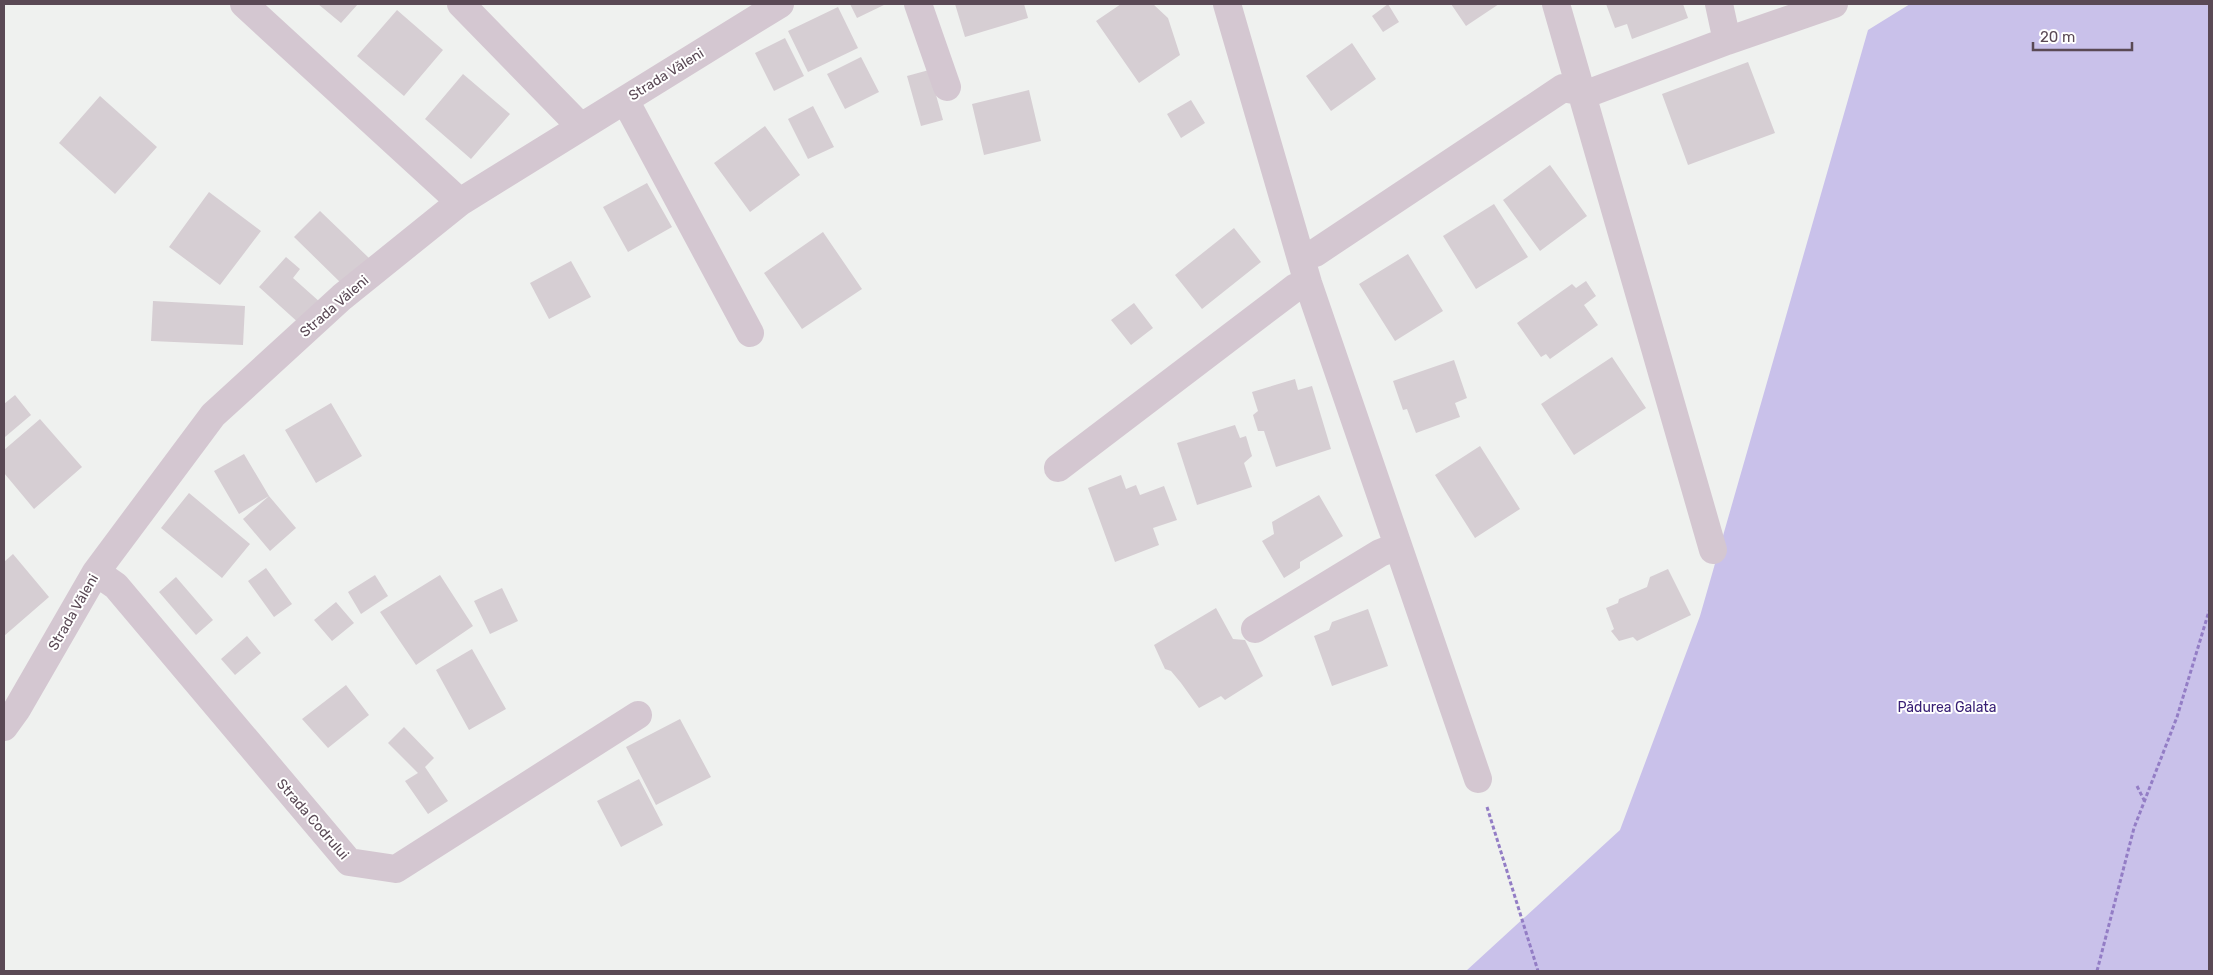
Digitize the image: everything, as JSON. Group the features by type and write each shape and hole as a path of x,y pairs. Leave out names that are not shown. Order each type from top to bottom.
{"street":[{"path":"244,4 460,202"},
{"path":"461,4 580,126"},
{"name":"Strada Văleni","path":"4,727 17,709 96,572 213,415 342,297 460,202 780,4"},
{"path":"918,4 947,87"},
{"path":"1227,4 1305,270 1478,779"},
{"path":"1556,4 1713,550"},
{"path":"1718,4 1728,42"},
{"path":"1058,468 1296,287 1316,253 1563,88 1589,93 1834,4"},
{"path":"624,100 750,333"},
{"path":"1255,629 1380,553 1398,546"},
{"name":"Strada Codrului","path":"96,572 116,586 349,862 396,869 638,716"}],"path":[{"path":"2097,971 2134,828 2177,717 2209,611"},
{"path":"1478,779 1538,971"},
{"path":"2137,786 2145,801"}],"green space":[{"name":"Pădurea Galata","path":"1910,4 2209,4 2209,971 1466,971 1620,830 1700,616 1868,30"}],"building":[{"path":"318,4 358,4 341,23"},
{"path":"850,4 886,4 857,18"},
{"path":"955,4 1024,4 1028,18 965,37"},
{"path":"1121,4 1153,4 1168,18 1180,55 1139,83 1096,21"},
{"path":"1388,4 1399,22 1383,32 1372,16"},
{"path":"1451,4 1499,4 1466,26"},
{"path":"1606,4 1683,4 1688,18 1632,39 1627,24 1615,28"},
{"path":"838,7 858,48 808,72 788,31"},
{"path":"397,10 443,50 404,96 357,56"},
{"path":"785,38 804,76 774,91 755,53"},
{"path":"1352,43 1376,79 1331,111 1306,76"},
{"path":"861,57 879,92 845,109 827,74"},
{"path":"1748,62 1775,133 1688,165 1662,94"},
{"path":"929,70 943,120 921,126 907,76"},
{"path":"463,74 510,114 471,159 425,119"},
{"path":"1029,90 1041,141 984,155 972,104"},
{"path":"100,96 157,147 115,194 59,143"},
{"path":"1191,100 1205,123 1181,138 1167,114"},
{"path":"813,106 834,147 808,159 788,119"},
{"path":"765,126 800,175 750,212 714,163"},
{"path":"1550,165 1587,216 1540,251 1503,200"},
{"path":"647,183 672,227 628,252 603,207"},
{"path":"209,192 261,231 220,285 169,247"},
{"path":"1494,204 1528,257 1476,289 1443,236"},
{"path":"320,211 369,258 343,285 294,237"},
{"path":"1234,228 1261,262 1202,309 1175,275"},
{"path":"823,232 862,289 802,329 764,273"},
{"path":"1408,254 1443,311 1395,341 1359,284"},
{"path":"286,257 300,269 293,278 321,303 301,325 259,287"},
{"path":"571,261 591,297 549,319 530,283"},
{"path":"1586,281 1596,296 1584,305 1598,325 1550,359 1546,354 1541,357 1517,323 1572,284 1576,288"},
{"path":"153,301 245,306 243,345 151,341"},
{"path":"1134,303 1153,328 1131,345 1111,320"},
{"path":"1612,357 1646,408 1574,455 1541,404"},
{"path":"1454,360 1467,398 1455,403 1460,417 1416,433 1407,409 1403,410 1393,381"},
{"path":"1295,379 1298,390 1312,386 1331,449 1276,467 1264,431 1258,431 1253,415 1258,411 1252,392"},
{"path":"15,395 31,415 5,437 4,404"},
{"path":"331,403 362,456 316,483 285,430"},
{"path":"40,419 82,467 34,509 4,473 4,450"},
{"path":"1235,425 1240,438 1246,436 1252,456 1244,463 1252,487 1197,505 1177,443"},
{"path":"1480,446 1520,509 1475,538 1435,475"},
{"path":"244,454 269,496 239,514 214,471"},
{"path":"1121,475 1126,489 1136,485 1140,495 1164,486 1177,520 1153,528 1159,545 1115,562 1088,488"},
{"path":"189,493 250,544 222,578 161,528"},
{"path":"1319,495 1343,536 1300,562 1300,568 1284,578 1262,541 1274,534 1272,522"},
{"path":"269,496 296,528 270,551 243,519"},
{"path":"13,554 49,597 4,636 4,562"},
{"path":"266,568 292,604 274,617 248,581"},
{"path":"1668,569 1691,615 1637,641 1633,637 1619,641 1611,631 1614,629 1606,608 1618,603 1619,599 1647,587 1650,577"},
{"path":"375,575 388,596 361,614 348,592"},
{"path":"440,575 473,626 416,665 380,612"},
{"path":"176,577 213,620 196,635 159,592"},
{"path":"502,588 518,621 490,634 474,601"},
{"path":"336,602 354,623 332,641 314,620"},
{"path":"1216,608 1233,639 1245,640 1263,676 1225,700 1221,696 1199,708 1171,671 1165,669 1154,645"},
{"path":"1368,609 1388,666 1332,686 1314,636 1329,630 1332,622"},
{"path":"247,636 261,653 235,675 221,659"},
{"path":"472,649 506,709 469,730 436,670"},
{"path":"346,685 369,715 328,748 302,719"},
{"path":"680,719 711,777 656,805 626,747"},
{"path":"404,727 434,758 425,767 448,801 428,814 405,781 418,773 388,743"},
{"path":"639,779 663,825 621,847 597,801"}]}
